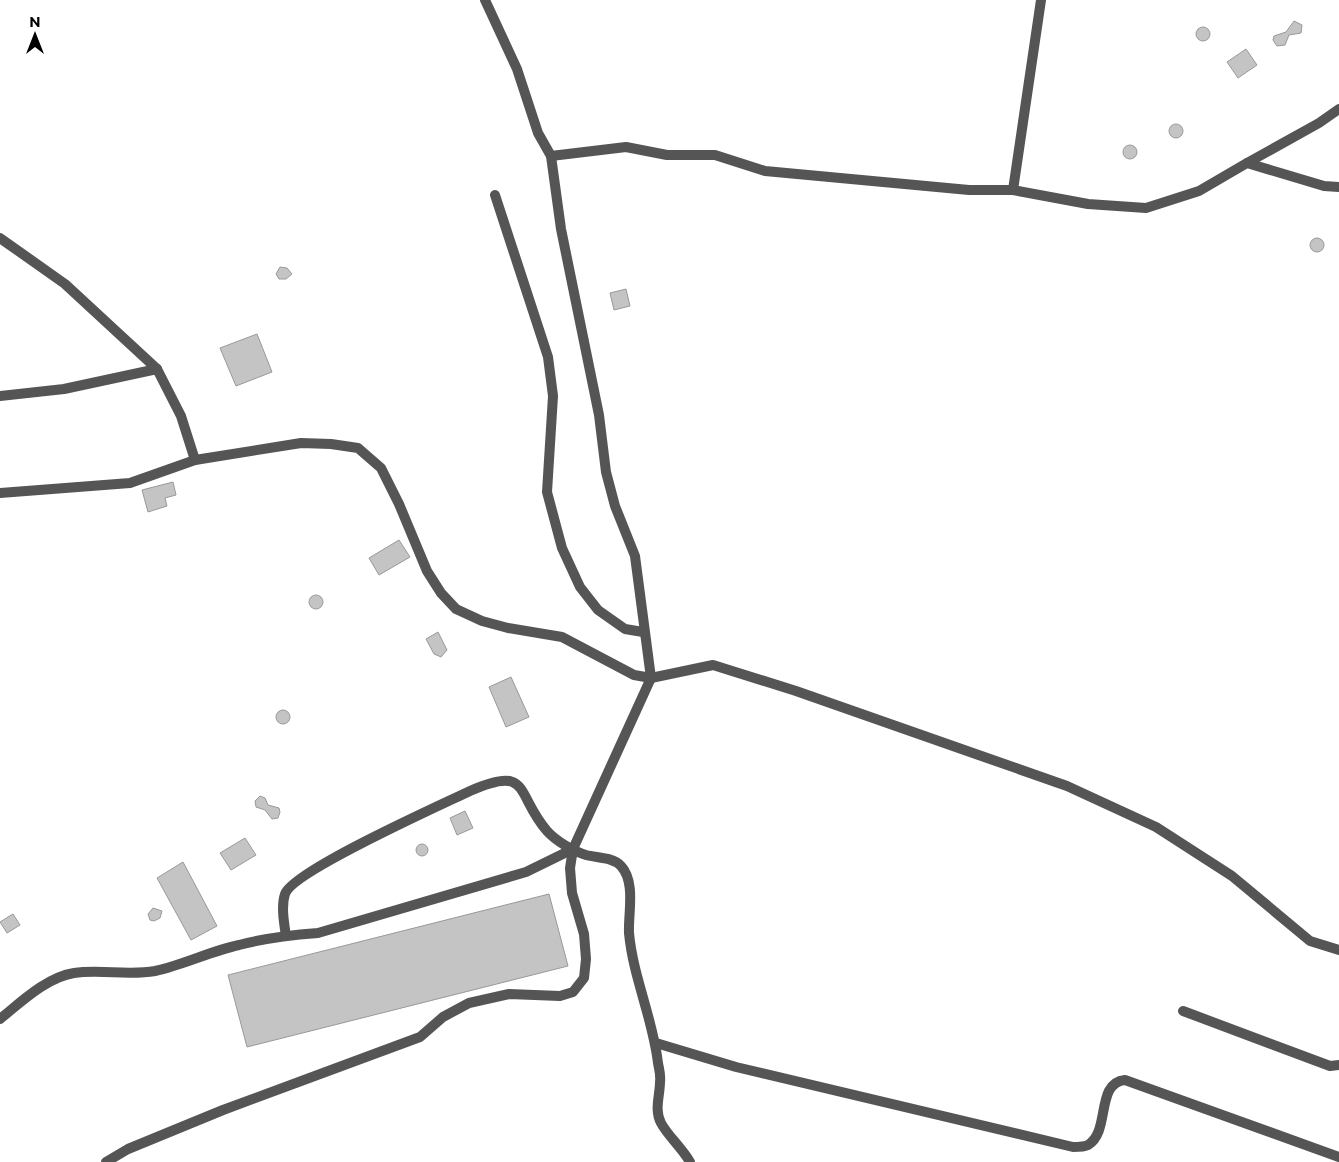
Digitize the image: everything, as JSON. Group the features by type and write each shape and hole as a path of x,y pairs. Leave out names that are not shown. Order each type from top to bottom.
{"street":[{"path":"106,1162 128,1149 223,1110 420,1037 443,1017 469,1003 509,994 560,996 574,992 584,978 586,959 584,934 572,893 570,868 573,849 651,678 643,632 635,556 615,506 606,472 599,415 561,229 551,156 538,133 516,69 484,0"},
{"path":"1013,190 1041,0"},
{"path":"551,156 626,147 667,155 715,155 765,171 969,190 1013,190 1088,204 1146,208 1199,191 1319,123 1339,109"},
{"path":"1247,163 1324,186 1339,187"},
{"path":"495,195 548,357 553,396 547,492 562,548 580,587 598,610 625,629 643,632"},
{"path":"0,238 65,284 157,369 181,416 195,460"},
{"path":"0,396 64,389 157,369"},
{"path":"0,493 130,483 195,460 301,443 331,444 358,448 381,468 399,504 427,572 441,593 456,608 482,620 508,628 562,637 634,675 651,678 713,665 796,691 1067,786 1156,827 1232,876 1310,941 1339,950"},
{"path":"286,936 284,904 285,894 291,886 341,855 490,782 504,779 512,781 520,788 537,819 549,833 573,849 613,861 622,867 628,880 630,944 656,1043 661,1080 657,1106 661,1122 690,1162"},
{"path":"0,1018 39,989 72,973 156,971 239,944 318,933 526,872 573,849"},
{"path":"1183,1011 1330,1066 1339,1065"},
{"path":"656,1043 736,1067 1073,1147 1087,1146 1095,1138 1109,1089 1118,1081 1124,1080 1339,1157"}],"building":[{"path":"1294,21 1302,25 1301,33 1289,35 1285,45 1277,46 1273,40 1274,36 1286,32"},
{"path":"1200,27 1206,27 1210,34 1206,41 1200,41 1196,37 1196,31"},
{"path":"1246,49 1257,65 1238,78 1227,62"},
{"path":"1173,124 1179,124 1183,131 1179,138 1173,138 1169,134 1169,128"},
{"path":"1127,145 1133,145 1137,152 1133,159 1127,159 1123,155 1123,149"},
{"path":"1314,238 1320,238 1324,245 1320,252 1314,252 1310,248 1310,242"},
{"path":"280,267 287,268 292,274 286,279 279,279 276,274"},
{"path":"626,289 630,306 614,310 610,293"},
{"path":"257,334 272,372 236,386 220,348"},
{"path":"173,482 176,495 165,498 167,506 148,512 142,490"},
{"path":"399,540 410,557 379,575 369,558"},
{"path":"316,595 321,597 323,602 321,607 316,609 311,607 309,602 311,597"},
{"path":"438,632 447,650 441,657 434,654 426,639"},
{"path":"511,677 529,717 506,727 489,687"},
{"path":"283,710 288,712 290,717 288,722 283,724 278,722 276,717 278,712"},
{"path":"260,796 265,798 268,805 279,808 278,818 272,819 265,810 256,807 255,801"},
{"path":"465,811 473,828 457,835 450,818"},
{"path":"245,838 256,855 231,870 220,853"},
{"path":"424,844 427,845 427,855 420,856 417,855 416,848 417,845"},
{"path":"183,862 217,926 191,940 157,878"},
{"path":"549,894 568,966 247,1047 228,975"},
{"path":"153,908 162,911 160,918 154,921 150,920 148,914"},
{"path":"13,914 20,925 7,933 0,922"}]}
